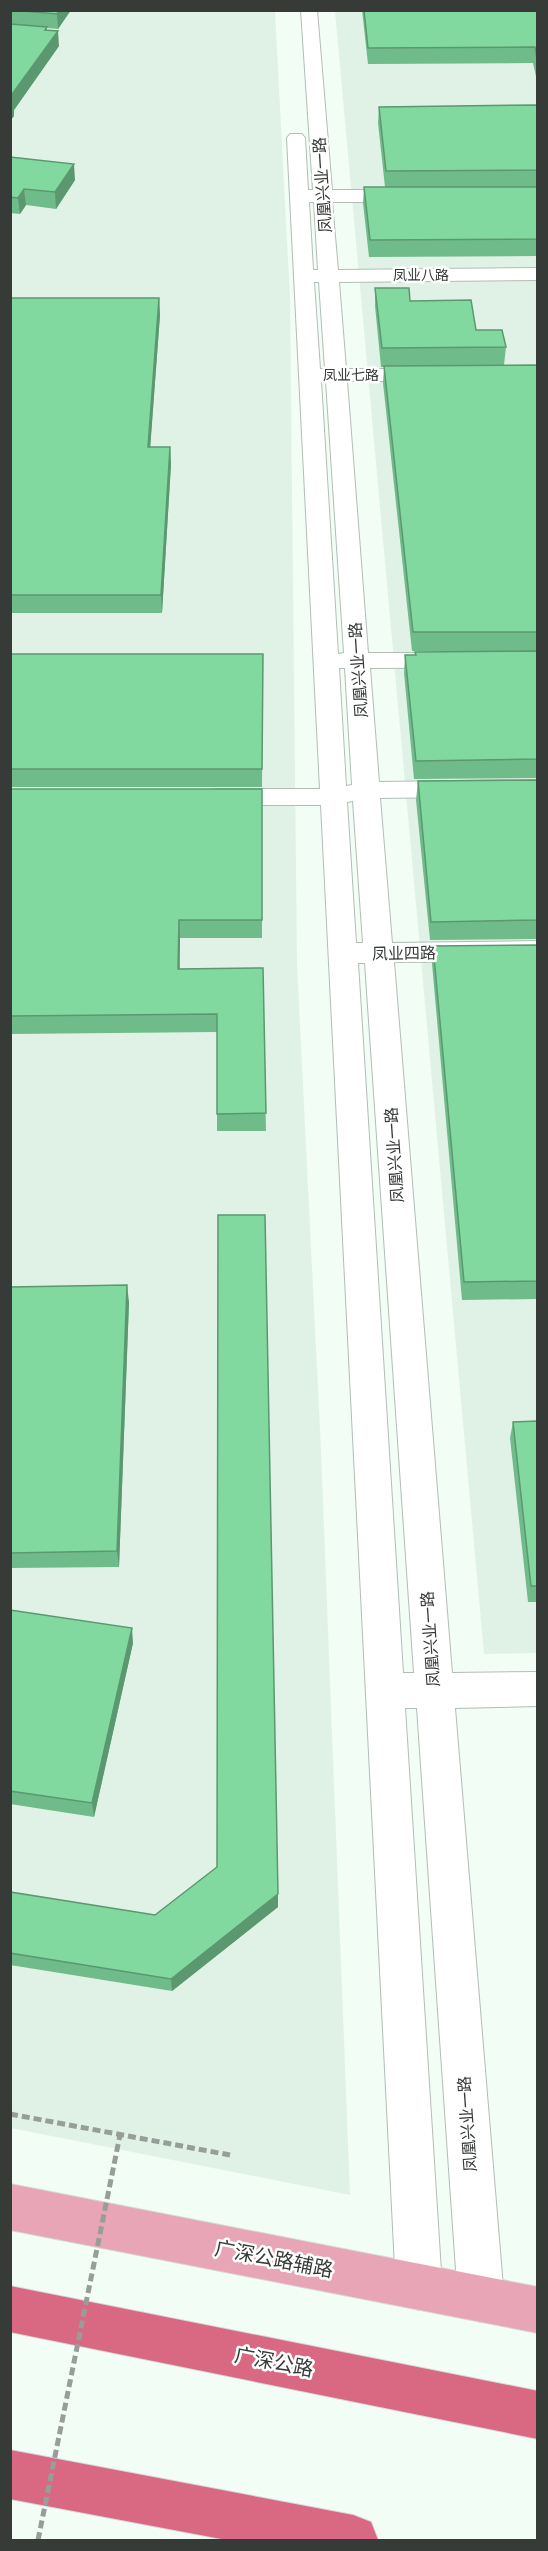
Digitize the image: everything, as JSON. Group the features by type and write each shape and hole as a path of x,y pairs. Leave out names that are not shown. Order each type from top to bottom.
{"highway":[{"name":"广深公路","path":"10,2309 537,2415"},
{"path":"10,2474 353,2541"}],"main road":[{"name":"广深公路辅路","path":"10,2207 537,2310"}],"street":[{"name":"凤凰兴业一路","path":"288,10 311,196"},
{"name":"凤凰兴业一路","path":"309,10 311,196 323,375 357,661 481,2299"},
{"path":"311,196 430,195"},
{"name":"凤业八路","path":"316,276 537,274"},
{"name":"凤业七路","path":"323,375 443,374"},
{"name":"凤凰兴业一路","path":"323,375 326,661 419,2287"},
{"path":"326,661 537,660"},
{"path":"190,797 334,797 366,789 537,788"},
{"name":"凤业四路","path":"343,953 537,951"},
{"path":"386,1691 537,1689"}],"path":[{"path":"10,2114 230,2155"},
{"path":"38,2541 120,2135"}],"shaded area":[{"path":"10,11 275,11 290,299 297,964 321,1450 350,2195 11,2128"},
{"path":"335,11 537,11 537,1653 484,1654"}],"building":[{"path":"12,10 59,10 57,14"},
{"path":"364,10 537,10 537,59 535,47 368,48"},
{"path":"10,24 47,27 45,30 58,31 10,97"},
{"path":"537,105 537,170 386,171 379,107"},
{"path":"10,157 74,164 55,192 24,189 18,198 10,197"},
{"path":"364,187 537,187 537,239 370,240"},
{"path":"375,288 409,288 410,301 471,300 476,330 502,330 506,347 382,348"},
{"path":"10,298 159,298 148,447 170,447 161,595 10,595"},
{"path":"537,365 537,632 413,632 384,366"},
{"path":"537,651 537,759 416,761 405,655 416,655 415,652"},
{"path":"10,654 263,654 262,769 10,769"},
{"path":"537,780 537,920 431,922 418,781"},
{"path":"10,789 262,789 262,920 179,920 178,969 263,968 266,1113 217,1114 217,1014 10,1016"},
{"path":"537,945 537,1281 464,1282 433,946"},
{"path":"218,1215 265,1215 278,1894 171,1979 10,1953 10,1892 155,1915 217,1867"},
{"path":"127,1285 117,1551 10,1553 10,1287"},
{"path":"537,1421 537,1586 531,1586 513,1422"},
{"path":"10,1610 132,1628 92,1803 10,1791"}]}
